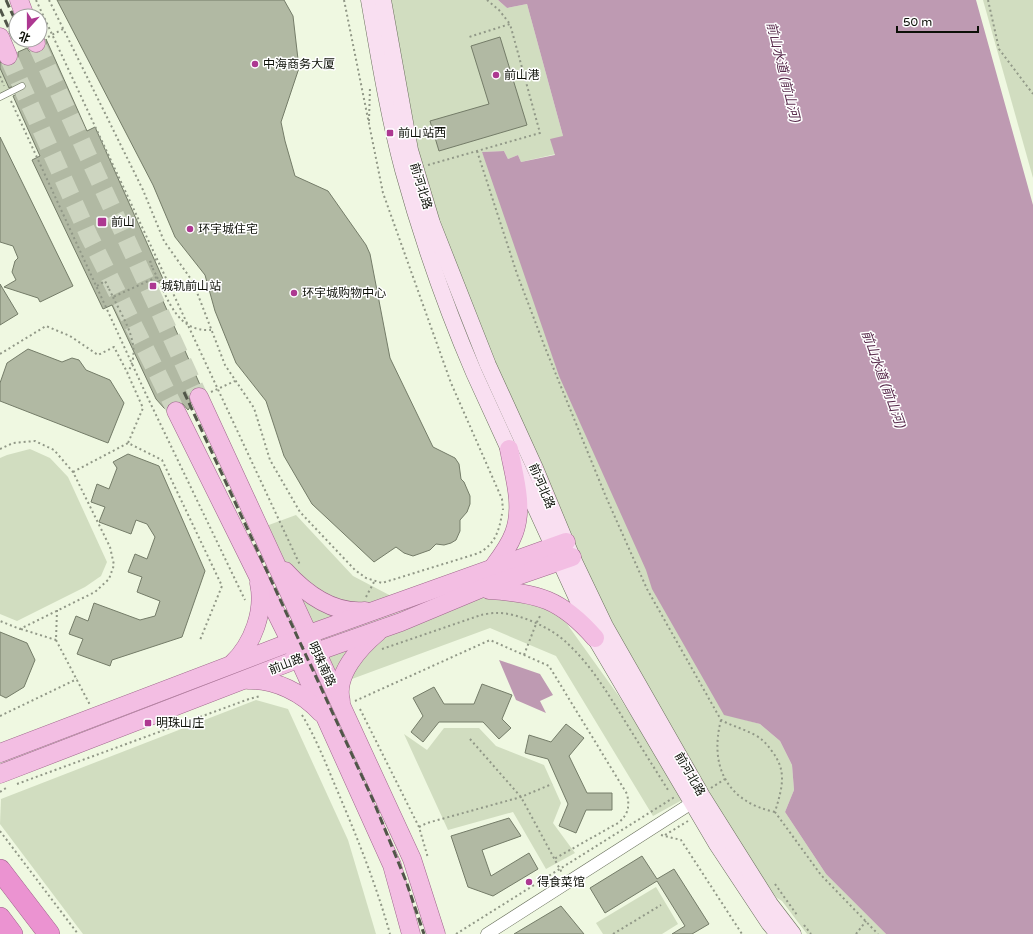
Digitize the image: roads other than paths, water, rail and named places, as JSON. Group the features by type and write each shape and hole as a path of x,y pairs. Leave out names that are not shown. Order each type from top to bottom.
{"highway":[{"path":"0,870 49,934"},
{"path":"0,918 12,934"}],"main road":[{"name":"前河北路","path":"369,0 382,77 403,169 457,333 509,449 563,552 605,626 770,904 793,934"},
{"name":"前河北路","path":"383,0 410,150 432,223 488,364 535,468 563,552 595,638 703,792 716,843 769,923 778,934"},
{"path":"0,37 8,56"},
{"name":"明珠南路","path":"199,397 316,652 350,701 412,859 436,934"},
{"name":"明珠南路","path":"176,411 291,642 392,865 411,934"},
{"path":"491,570 508,546 514,533 518,516 518,498 509,449"},
{"name":"前山路","path":"0,753 377,609 491,570 563,552"},
{"name":"前山路","path":"0,774 316,652 387,627 480,589 563,552"},
{"path":"272,555 293,580 316,598 342,609 359,611 377,609"},
{"path":"230,665 247,645 252,636 256,623 260,608 260,594 257,575"},
{"path":"480,589 517,592 548,600 581,622 595,638"},
{"path":"350,701 339,696 340,686 346,670 362,647 377,633 387,627"},
{"path":"238,682 256,680 267,681 279,685 304,698 320,712 327,721"},
{"path":"392,865 412,859"}],"street":[{"path":"487,934 567,883 703,792"}],"lane":[{"path":"0,97 22,86"}],"water":[{"name":"前山水道 (前山河)","path":"498,0 976,0 1033,205 1033,934 886,934 826,874 785,812 794,790 792,765 780,741 760,724 724,715 652,589 646,570 559,376 482,152 504,151 508,159 518,155 521,162 555,155 550,139 563,136 527,4 507,8"},
{"path":"499,660 540,674 553,695 540,701 546,713 516,700"}],"tunnel":[{"path":"38,48 199,397"},
{"path":"8,56 89,236 176,411"}],"railway":[{"path":"6,0 10,8"},
{"path":"0,9 8,27"},
{"path":"184,392 373,800 406,881 424,934"}],"place":[{"name":"中海商务大厦","path":"255,64"},
{"name":"前山港","path":"496,75"},
{"name":"前山站西","path":"390,133"},
{"name":"前山","path":"102,222"},
{"name":"环宇城住宅","path":"190,229"},
{"name":"城轨前山站","path":"153,286"},
{"name":"环宇城购物中心","path":"294,293"},
{"name":"明珠山庄","path":"148,723"},
{"name":"得食菜馆","path":"529,882"}]}
